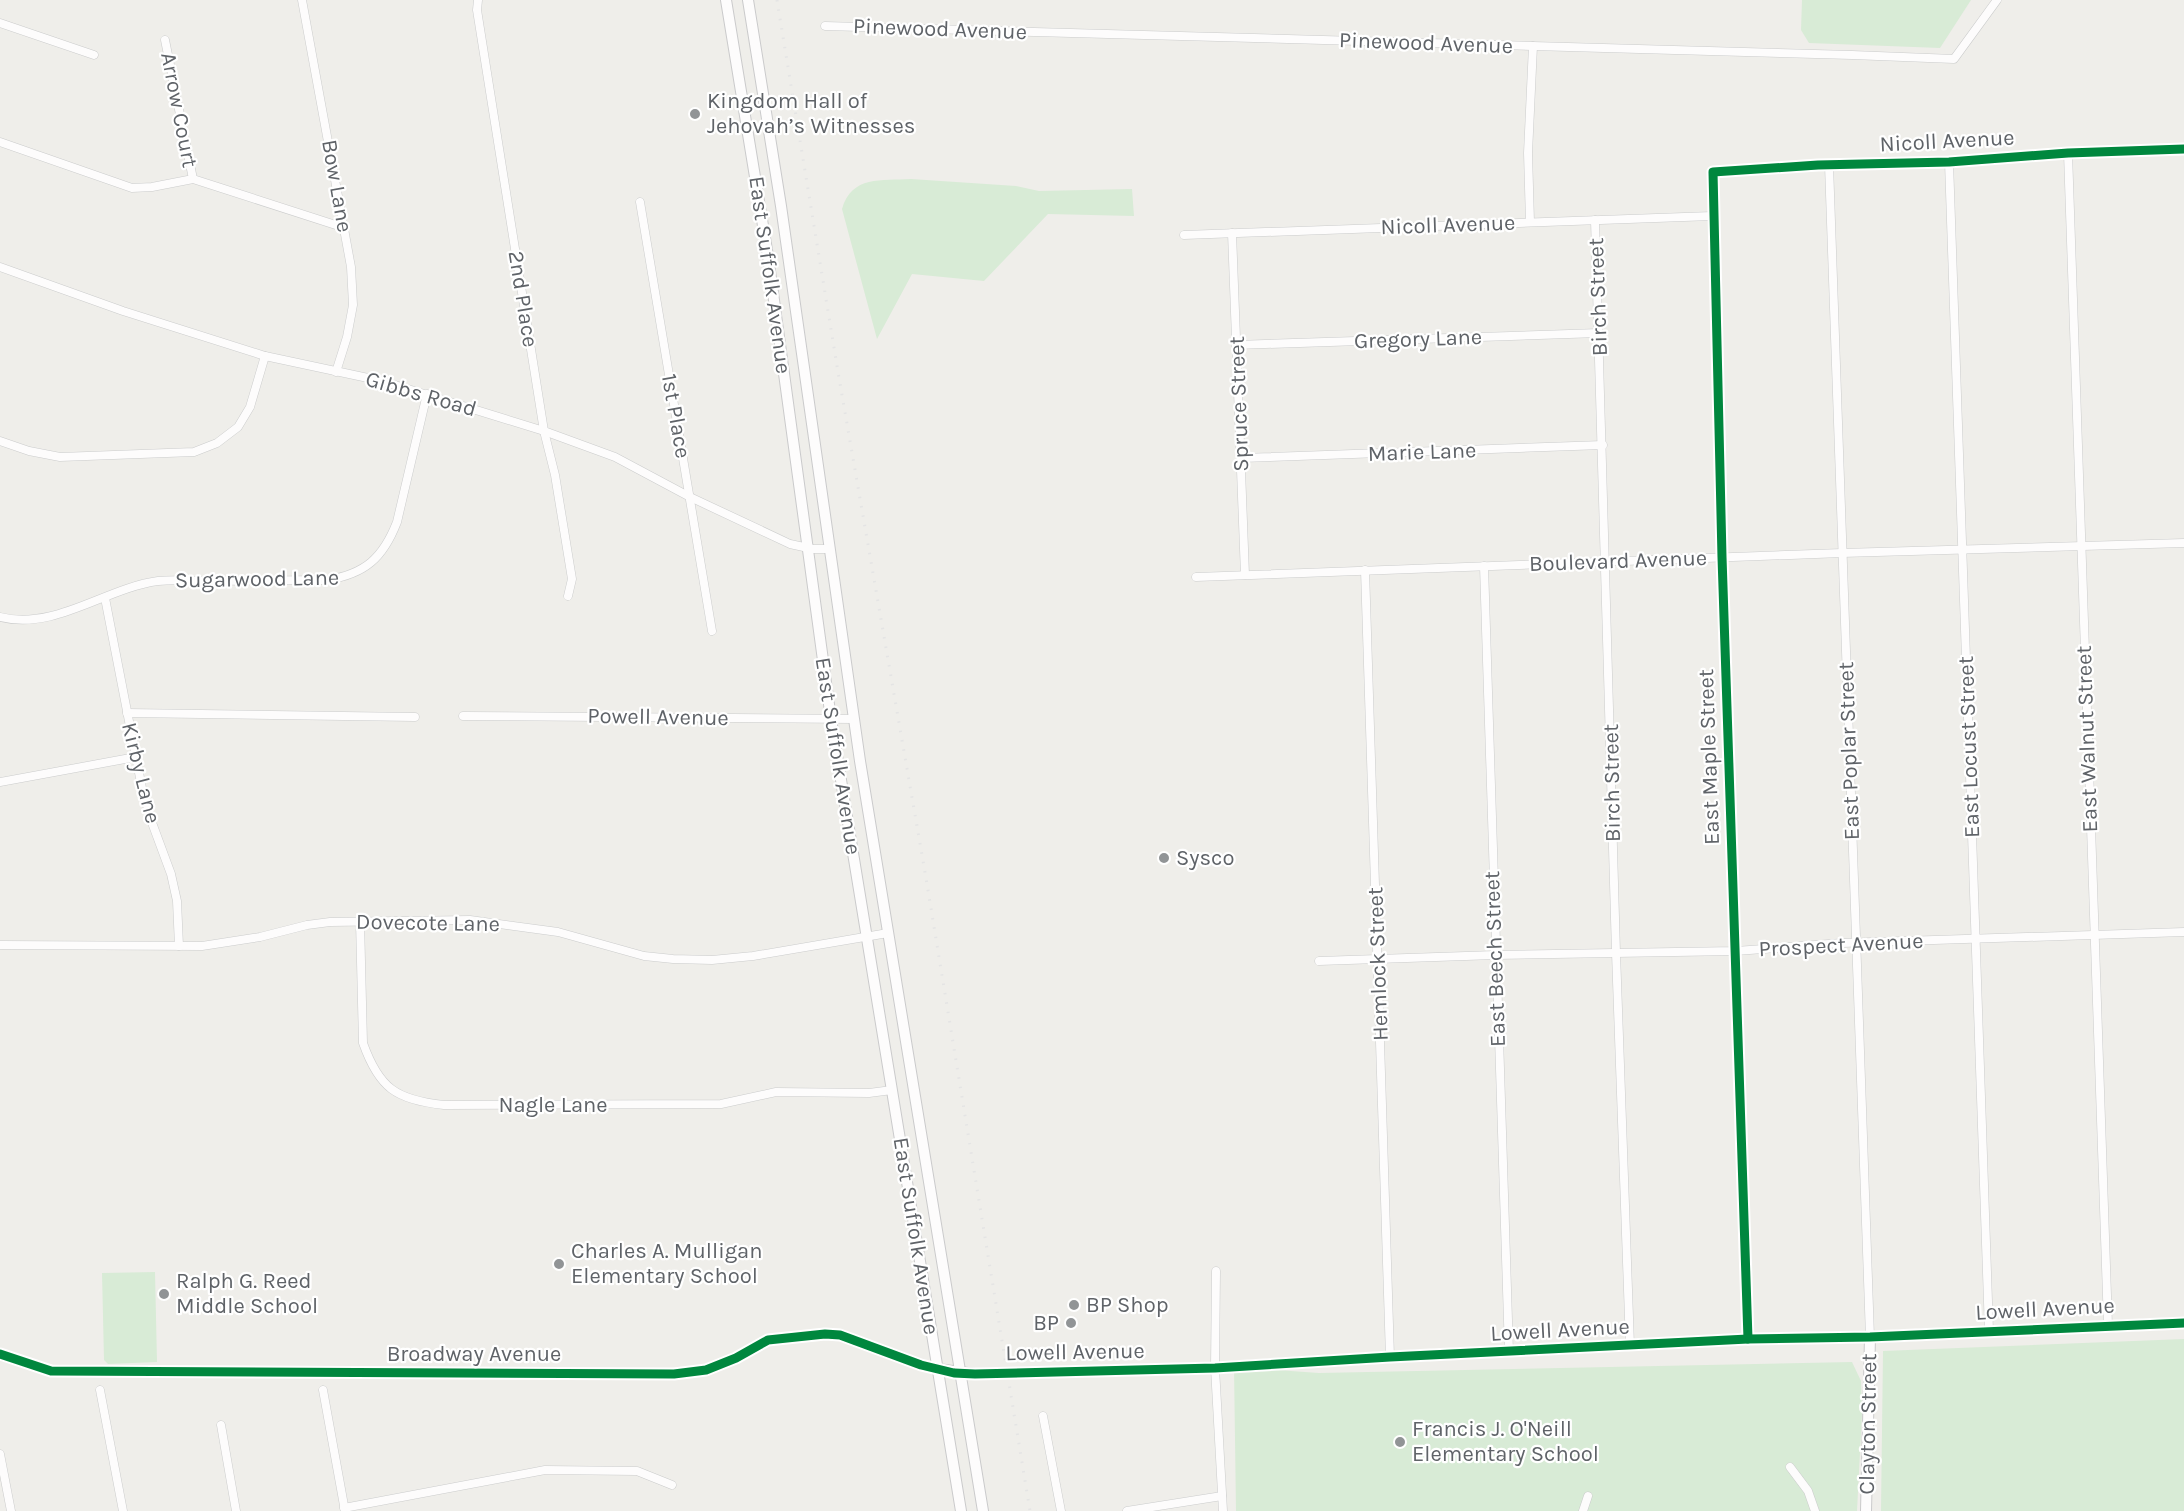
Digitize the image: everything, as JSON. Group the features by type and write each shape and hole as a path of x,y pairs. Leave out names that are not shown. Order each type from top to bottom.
{"main road":[{"name":"East Suffolk Avenue","path":"726,0 767,245 831,719 961,1511"},
{"name":"East Suffolk Avenue","path":"748,0 781,206 854,719 983,1511"},
{"name":"Lowell Avenue","path":"938,1369 960,1373 1215,1368 1748,1339 1870,1337 2184,1323"},
{"name":"Clayton Street","path":"1866,1511 1870,1337"}],"street":[{"name":"Bow Lane","path":"302,0 345,228 353,305 336,372"},
{"name":"2nd Place","path":"478,0 477,10 544,431 555,475 572,579 568,596"},
{"name":"Pinewood Avenue","path":"825,26 1954,59 1997,0"},
{"path":"0,23 94,55"},
{"name":"Arrow Court","path":"165,40 193,179"},
{"path":"1530,222 1528,153 1533,46"},
{"path":"0,142 132,188 152,188 193,179 345,228"},
{"name":"Nicoll Avenue","path":"1713,172 2184,149"},
{"name":"East Walnut Street","path":"2068,153 2108,1325"},
{"name":"East Locust Street","path":"1949,162 1989,1331"},
{"name":"East Poplar Street","path":"1829,165 1870,1337"},
{"name":"East Maple Street","path":"1713,172 1712,216 1722,557 1748,1339"},
{"name":"1st Place","path":"640,202 712,631"},
{"name":"Nicoll Avenue","path":"1184,235 1712,216"},
{"name":"Birch Street","path":"1595,220 1616,954 1630,1346"},
{"name":"Spruce Street","path":"1232,233 1245,575"},
{"name":"Gibbs Road","path":"0,267 123,311 265,356 382,381 544,431 615,457 690,498 790,544 830,549"},
{"name":"Gregory Lane","path":"1236,345 1599,333"},
{"path":"0,441 29,451 60,457 194,452 217,443 238,427 250,407 265,356"},
{"name":"Sugarwood Lane","path":"0,617 31,620 105,598 131,587 159,581 327,580 349,577 369,565 389,543 397,522 427,394"},
{"name":"Marie Lane","path":"1241,458 1603,446"},
{"name":"Boulevard Avenue","path":"1196,577 1722,557 2184,543"},
{"name":"East Beech Street","path":"1484,566 1509,1352"},
{"name":"Hemlock Street","path":"1365,570 1390,1357"},
{"name":"Kirby Lane","path":"105,598 136,757 151,820 171,874 177,901 179,946"},
{"path":"127,713 415,717"},
{"name":"Powell Avenue","path":"463,716 854,719"},
{"path":"0,782 136,757"},
{"name":"Dovecote Lane","path":"0,945 179,946 229,943 261,938 307,925 330,922 470,920 558,932 644,956 712,960 753,956 888,933"},
{"name":"Nagle Lane","path":"360,921 363,1043 370,1062 380,1078 399,1096 444,1105 721,1104 776,1092 869,1093 892,1090"},
{"name":"Prospect Avenue","path":"1319,961 1736,951 1855,942 2184,932"},
{"path":"1216,1271 1215,1368 1223,1511"},
{"name":"Broadway Avenue","path":"0,1354 51,1371 674,1374 706,1370 736,1358 768,1341 825,1334 840,1335 907,1361 938,1369"},
{"path":"100,1390 123,1511"},
{"path":"323,1390 344,1510 545,1470 637,1471 672,1485"},
{"path":"1043,1416 1061,1511"},
{"path":"221,1425 236,1511"},
{"path":"0,1454 11,1511"},
{"path":"1790,1467 1808,1491 1815,1511"},
{"path":"1127,1511 1222,1496"},
{"path":"1583,1511 1587,1496"}],"green space":[{"path":"1802,0 1971,0 1940,48 1809,43 1801,30"},
{"path":"911,179 1016,186 1039,191 1132,189 1134,216 1048,214 984,281 912,274 877,339 842,209 853,190 860,185 879,180"},
{"path":"155,1272 157,1362 108,1364 104,1360 102,1273"},
{"path":"2184,1339 2184,1511 1881,1511 1883,1351"},
{"path":"1852,1362 1861,1381 1862,1413 1857,1511 1236,1511 1234,1367 1319,1373"}],"railway":[{"path":"777,0 838,372 926,878 1030,1511"}],"cycle path":[{"path":"1748,1339 1722,557 1713,172 1818,165 1949,162 2068,153 2184,149"},
{"path":"0,1354 51,1371 674,1374 706,1370 736,1358 768,1340 825,1334 840,1335 921,1365 954,1373 975,1374 1215,1368 1748,1339 1870,1337 2184,1323"}],"place":[{"name":"Kingdom Hall of Jehovah’s Witnesses","path":"695,114"},
{"name":"Sysco","path":"1164,858"},
{"name":"Charles A. Mulligan Elementary School","path":"559,1264"},
{"name":"Ralph G. Reed Middle School","path":"164,1294"},
{"name":"BP Shop","path":"1074,1305"},
{"name":"BP","path":"1071,1323"},
{"name":"Francis J. O'Neill Elementary School","path":"1400,1442"}]}
